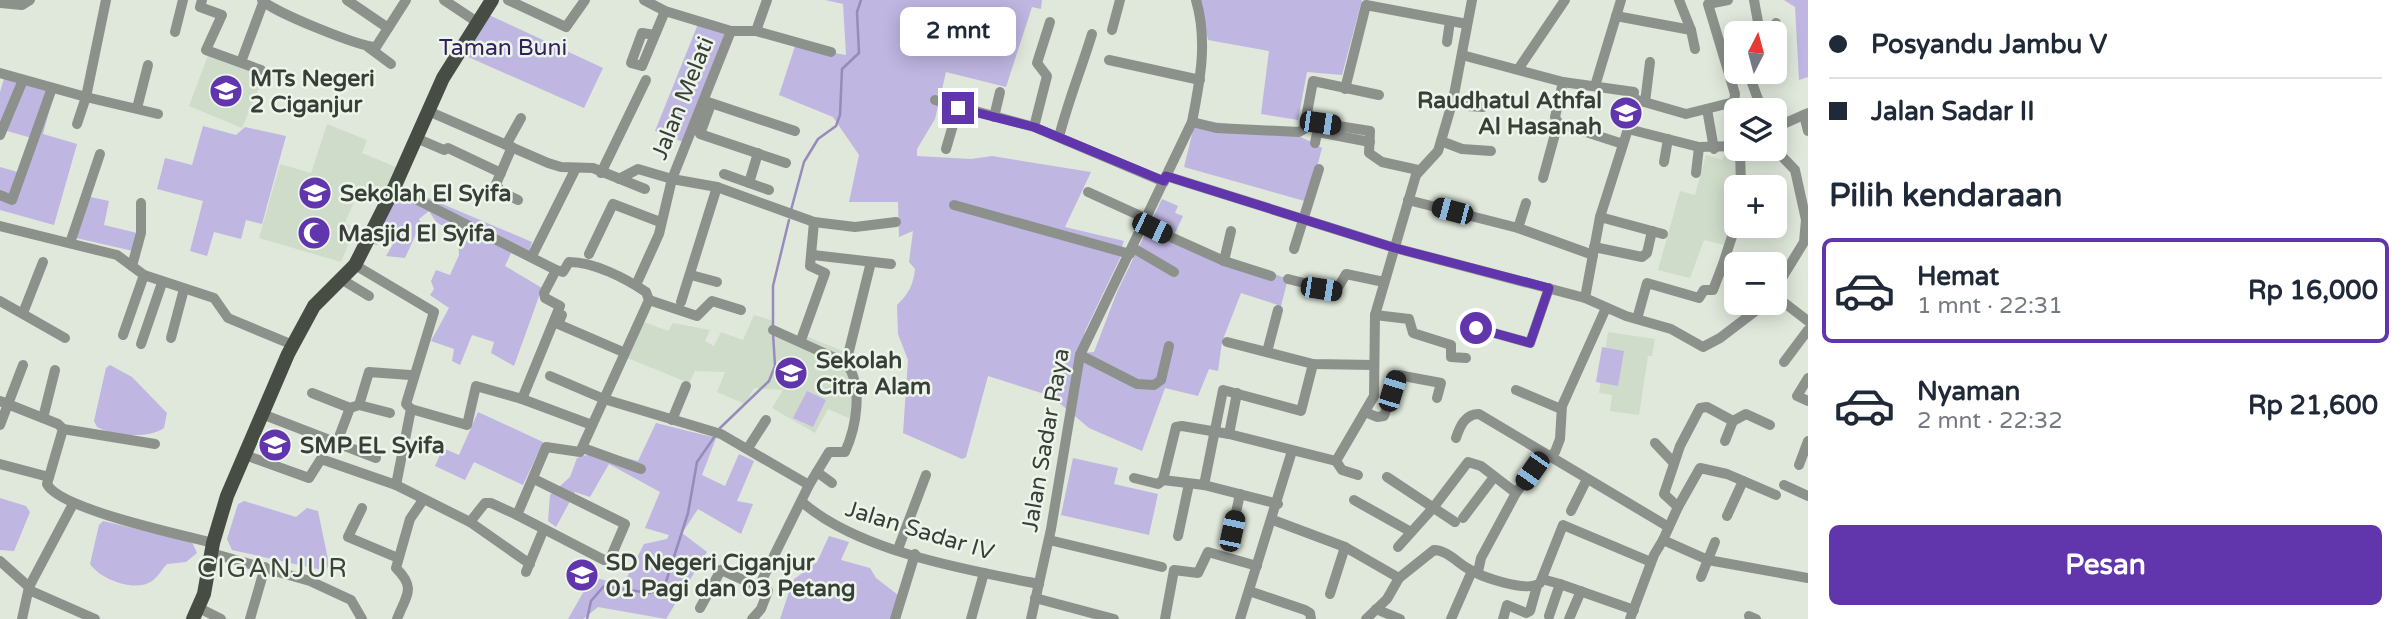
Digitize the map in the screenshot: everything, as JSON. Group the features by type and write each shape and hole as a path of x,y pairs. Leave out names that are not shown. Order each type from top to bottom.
{"main road":[{"path":"195,616 212,548 245,455 293,345 314,306 355,265 394,188 454,57 492,0"}],"street":[{"path":"0,3 22,5 30,0"},
{"path":"76,124 86,97 106,0"},
{"path":"175,32 183,0"},
{"path":"347,0 388,27"},
{"path":"368,47 376,47 406,0"},
{"path":"444,0 477,22"},
{"path":"508,0 566,27 585,0"},
{"name":"Jalan Melati","path":"644,0 665,11 731,32 756,31 831,52"},
{"path":"756,31 767,0"},
{"path":"1112,30 1120,0"},
{"name":"Jalan Sadar Raya","path":"1031,619 1049,540 1066,416 1080,355 1093,323 1146,222 1192,121 1200,80 1203,35 1196,0"},
{"path":"1336,461 1374,396 1374,315 1418,170 1438,151 1453,100 1472,0"},
{"path":"1519,68 1565,0"},
{"path":"1679,0 1695,48"},
{"path":"1633,99 1679,114 1733,103 1736,99 1708,2 1728,0"},
{"path":"1754,0 1758,21"},
{"path":"241,62 262,2 368,47 391,64"},
{"path":"1595,86 1621,2"},
{"path":"201,3 222,15 206,50 261,70"},
{"path":"1345,89 1360,4 1467,24"},
{"path":"655,35 665,11"},
{"path":"1616,16 1691,30"},
{"path":"1447,42 1450,21"},
{"path":"1034,127 1047,76 1037,62 1049,22"},
{"name":"Jalan Melati","path":"636,285 659,234 673,179 706,102 731,32"},
{"path":"1059,137 1071,88 1077,82 1093,34"},
{"path":"1462,55 1519,68 1563,82 1632,91 1628,129 1600,217 1585,298"},
{"path":"1109,60 1200,80"},
{"path":"1646,102 1650,62"},
{"path":"137,108 148,65"},
{"path":"0,73 158,114"},
{"path":"0,135 23,80"},
{"path":"601,173 646,80"},
{"path":"1192,121 1216,128 1299,132 1304,129 1314,81 1379,96"},
{"path":"1543,178 1558,123 1555,116 1563,82"},
{"path":"0,195 12,200 52,88"},
{"path":"994,117 1000,92"},
{"path":"935,100 1034,127 1165,179 1395,248 1585,298 1605,308 1671,329 1699,345 1707,346 1750,315"},
{"path":"1453,100 1467,106 1483,107"},
{"path":"786,163 700,134 706,102 794,131"},
{"path":"946,149 958,108"},
{"path":"1709,109 1714,149"},
{"path":"428,111 561,167 593,168 645,189"},
{"path":"1787,122 1806,114 1808,131"},
{"path":"518,200 497,189 509,146 522,118"},
{"path":"1558,123 1623,144"},
{"path":"1628,129 1699,147 1724,149"},
{"path":"1318,133 1370,131 1369,153 1375,159 1418,170"},
{"path":"416,138 444,150 448,148 501,173"},
{"path":"1664,162 1668,139"},
{"path":"1441,141 1462,149 1491,151"},
{"path":"1696,173 1699,147"},
{"path":"70,243 100,153"},
{"path":"749,183 758,153"},
{"path":"1786,161 1795,170 1805,199 1806,244 1787,273"},
{"path":"531,256 576,169"},
{"path":"619,179 639,169 717,187 814,222 855,227 896,222"},
{"path":"1294,249 1318,169"},
{"path":"724,174 769,190"},
{"path":"681,302 717,187"},
{"path":"394,188 556,270 563,272 569,262 588,264 646,292 649,300 623,352 583,448 575,452 553,446 546,447 517,515"},
{"path":"1088,192 1224,261 1271,276"},
{"path":"1408,200 1594,251 1642,257 1647,253 1657,232 1600,217"},
{"path":"1518,228 1527,202"},
{"path":"132,266 141,233 141,203"},
{"path":"589,254 613,204 660,222"},
{"path":"954,205 1132,251 1174,272"},
{"path":"801,340 825,273 810,266 814,222"},
{"path":"1,228 117,255 144,275 162,283 214,298 228,318 293,345"},
{"path":"1224,261 1231,231"},
{"path":"1637,318 1647,283 1699,298 1705,290 1713,290 1731,238"},
{"path":"813,255 891,264"},
{"path":"23,313 43,262"},
{"path":"846,363 871,262"},
{"path":"355,265 434,312 406,404 411,409 467,425 475,386 522,399 592,425"},
{"path":"522,399 560,306 545,298 544,293 556,270"},
{"path":"1288,279 1336,291 1346,274 1384,282"},
{"path":"123,335 144,275"},
{"path":"691,275 717,282"},
{"path":"341,279 369,296"},
{"path":"141,344 162,283"},
{"path":"1476,328 1530,343 1549,288"},
{"path":"171,338 184,289"},
{"path":"649,300 697,316 712,301 741,310"},
{"path":"0,302 65,338"},
{"path":"1787,304 1808,321"},
{"path":"1451,619 1516,493 1532,471 1556,452 1562,410 1605,308"},
{"path":"548,348 564,310"},
{"path":"1266,352 1278,310"},
{"path":"1374,315 1409,319 1413,333 1451,345 1451,363 1466,359"},
{"path":"558,324 623,352"},
{"path":"759,586 803,502 809,485 829,452 845,452 853,435 856,389 851,369 846,363 801,340 773,330"},
{"path":"1784,362 1808,330"},
{"path":"1227,342 1313,364 1374,365"},
{"path":"1080,355 1137,384 1147,385 1161,380 1169,346"},
{"path":"1204,485 1223,390 1301,411 1313,364"},
{"path":"0,425 4,401 23,365"},
{"path":"43,418 55,370"},
{"path":"337,443 369,372 410,375"},
{"path":"1365,412 1380,418 1385,415 1398,375 1441,383 1437,398"},
{"path":"550,376 604,399 721,434 809,485"},
{"path":"1808,378 1797,396 1808,401"},
{"path":"672,420 686,386"},
{"path":"1516,390 1562,410"},
{"path":"312,393 354,406 390,413"},
{"path":"1229,434 1237,393"},
{"path":"4,401 63,429 155,444"},
{"path":"1678,507 1664,495 1673,462 1700,407 1707,407 1733,421"},
{"path":"396,485 411,409"},
{"path":"1456,438 1462,423 1478,413 1547,457 1667,526"},
{"path":"262,414 376,458"},
{"path":"1726,442 1733,421 1746,414 1770,425"},
{"path":"748,448 766,420"},
{"path":"1134,478 1158,484 1163,480 1176,427 1229,434 1336,461 1342,470 1358,475"},
{"path":"63,429 47,484 50,491 73,503 310,581 351,600 362,619"},
{"path":"1799,465 1808,441"},
{"path":"1655,443 1673,462"},
{"path":"583,448 641,469"},
{"path":"1240,619 1273,520 1292,451"},
{"path":"245,455 309,478 321,459 396,485 470,522 528,568 543,531"},
{"path":"1398,547 1435,506 1468,462 1481,466 1516,493"},
{"path":"0,464 49,477"},
{"path":"1370,615 1387,599 1399,578 1434,550 1441,551 1475,571 1510,584 1526,588 1539,582 1560,584 1632,614 1651,562 1664,540 1667,526 1700,468 1743,481 1776,495"},
{"path":"817,472 832,483"},
{"path":"898,549 926,475"},
{"path":"1387,477 1459,520 1494,477"},
{"path":"470,522 485,503 491,503 604,560 610,559 625,524 534,479"},
{"path":"1571,511 1587,479"},
{"path":"1163,480 1204,485 1278,503"},
{"path":"1727,516 1743,481"},
{"path":"1178,536 1189,484"},
{"path":"1784,485 1808,496"},
{"path":"1232,531 1240,494"},
{"path":"397,619 409,586 408,580 396,568 398,558 411,519 423,500"},
{"path":"1354,500 1411,531"},
{"name":"Jalan Sadar IV","path":"803,502 835,527 898,549 984,573 1039,584"},
{"path":"22,619 29,589 73,503"},
{"path":"362,508 348,537 398,558"},
{"path":"1273,520 1345,547 1399,578"},
{"path":"1507,605 1529,613 1563,525 1651,562"},
{"path":"1049,540 1162,567"},
{"path":"1664,540 1708,561 1808,578"},
{"path":"1701,577 1714,542"},
{"path":"1330,594 1345,547"},
{"path":"1165,619 1174,570 1198,573 1208,552 1257,566"},
{"path":"895,619 915,554"},
{"path":"0,561 29,589 95,619"},
{"path":"250,619 265,567"},
{"path":"700,608 721,570 768,591 761,609 751,619"},
{"path":"971,619 984,573"},
{"path":"1503,619 1510,584"},
{"path":"1549,616 1560,584"},
{"path":"1250,591 1304,610 1310,613 1311,619"},
{"path":"1569,619 1581,591"},
{"path":"1035,598 1114,619"},
{"path":"1370,615 1400,619"},
{"path":"195,616 221,619"}],"shaded area":[{"name":"MTs Negeri 2 Ciganjur","path":"209,53 264,76 242,128 189,106"},
{"name":"Sekolah El Syifa","path":"327,124 367,140 362,153 396,167 383,198 360,188 345,223 355,228 341,262 259,238 280,164 311,173"},
{"path":"1706,155 1722,160 1724,156 1724,161 1742,161 1739,175 1724,175 1724,238 1726,238 1724,245 1704,240 1690,278 1658,270 1680,191 1695,195"},
{"name":"Sekolah Citra Alam","path":"754,315 774,321 770,335 795,343 798,333 848,353 858,374 859,396 853,420 828,409 815,433 772,408 783,390 754,388 745,404 717,392 725,372 695,371 689,383 625,357 644,322 668,331 673,323 710,330 705,341 714,346 721,332 743,340"},
{"path":"1608,332 1655,339 1652,356 1648,356 1639,415 1610,411 1612,395 1599,393"}],"green space":[{"path":"825,0 1042,0 1041,9 1032,7 1006,87 946,72 935,119 917,149 917,156 971,159 992,156 1091,172 1065,227 1124,241 1119,255 1121,256 1085,331 1080,353 1094,352 1117,292 1162,199 1178,206 1175,213 1183,216 1173,237 1288,279 1281,306 1241,293 1222,342 1218,371 1209,369 1198,396 1165,388 1142,451 1089,428 1051,396 988,376 966,457 962,459 903,433 908,360 898,334 897,305 912,285 915,269 909,262 913,231 899,237 898,202 849,202 859,155 833,117 779,95 795,46 846,55 843,4"},
{"path":"1200,0 1362,0 1342,75 1307,72 1298,120 1261,114 1269,51 1208,40"},
{"path":"1784,0 1808,0 1808,77 1799,80 1795,7"},
{"name":"Taman Buni","path":"489,15 603,68 584,108 466,56"},
{"path":"698,24 729,36 686,143 655,131"},
{"path":"6,72 56,86 43,134 77,144 54,225 0,210 0,167 25,174 35,139 0,129 0,92"},
{"path":"1196,118 1274,129 1305,139 1322,148 1308,202 1184,167"},
{"path":"203,126 236,135 245,127 286,136 262,224 246,220 241,239 214,232 207,256 190,251 203,201 157,189 165,158 192,165"},
{"path":"400,186 532,242 526,259 511,253 505,266 542,288 514,366 491,353 494,342 472,335 460,365 452,361 454,349 431,341 449,308 430,295 434,289 431,281 436,270 450,275 459,255 458,235 436,222 429,211 419,219 421,223 405,258 386,256 393,244 380,238 377,245 371,243"},
{"path":"86,196 109,201 104,225 137,233 133,251 76,238"},
{"path":"1602,347 1624,351 1618,386 1596,382"},
{"path":"110,365 132,377 167,413 164,428 149,434 130,435 97,427 94,421 106,368"},
{"path":"807,391 826,400 813,427 793,418"},
{"path":"478,412 543,442 523,485 474,462 465,480 435,466 443,448 459,455"},
{"path":"656,423 716,438 702,475 725,486 739,454 754,461 737,501 753,504 741,534 698,509 682,533 707,552 666,619 598,607 583,619 568,619 592,577 623,585 644,544 667,539 669,535 645,528 660,492 609,464 590,497 575,492 556,527 548,521 550,495 570,477 577,458 600,451 638,461"},
{"path":"1073,458 1118,468 1114,484 1158,494 1149,535 1061,515"},
{"path":"0,498 26,506 30,512 14,551 0,550"},
{"path":"244,501 296,517 307,508 318,511 329,564 326,571 232,550 227,539 238,504"},
{"path":"103,521 192,542 197,553 186,562 167,564 154,579 145,584 137,586 118,583 102,575 90,564 99,525"},
{"path":"829,536 849,542 841,560 870,568 876,578 898,595 893,619 780,619 793,580 817,562"}],"waterway":[{"path":"791,210 804,162 818,139 836,126 840,115 842,69 859,53 857,12 861,0"},
{"path":"773,327 773,286 789,220"},
{"path":"720,428 769,381 775,366 773,333"},
{"path":"587,619 591,601 604,586 649,593 664,588 688,513 697,462 715,436"}],"place":[{"name":"MTs Negeri 2 Ciganjur","path":"226,91"},
{"name":"Raudhatul Athfal Al Hasanah","path":"1626,113"},
{"name":"Sekolah El Syifa","path":"315,193"},
{"name":"Masjid El Syifa","path":"314,233"},
{"name":"Sekolah Citra Alam","path":"791,373"},
{"name":"SMP EL Syifa","path":"275,445"},
{"name":"SD Negeri Ciganjur 01 Pagi dan 03 Petang","path":"582,575"}],"district":[{"name":"CIGANJUR","path":"273,568"}],"route":[{"path":"958,108 1034,127 1164,181 1166,176 1395,248 1549,288 1530,343 1476,328"}]}
